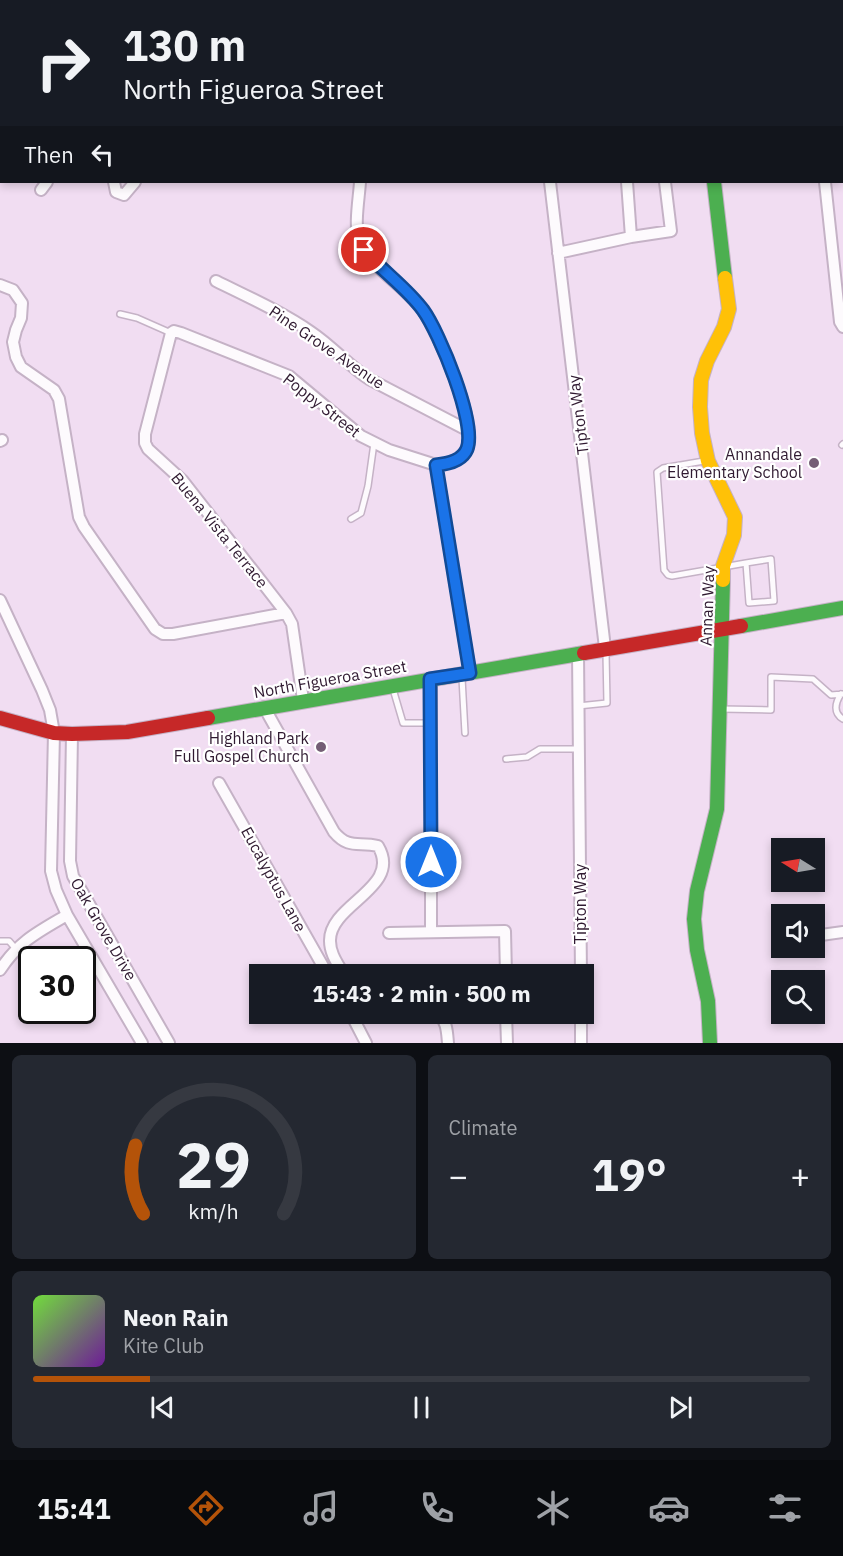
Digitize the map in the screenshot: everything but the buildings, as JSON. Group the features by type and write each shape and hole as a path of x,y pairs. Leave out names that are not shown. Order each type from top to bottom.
{"street":[{"path":"114,183 116,192 124,195 134,183"},
{"path":"360,183 359,240 374,262 423,309 432,325 467,413 469,442 466,451 459,459 447,464 436,465 466,673"},
{"name":"Tipton Way","path":"550,183 605,648"},
{"path":"627,183 631,237"},
{"path":"558,253 671,231 665,183"},
{"name":"Annan Way","path":"710,1043 708,1002 698,962 694,917 700,877 714,834 717,809 723,566 734,535 735,517 708,461 702,433 701,380 724,327 729,309 714,183"},
{"path":"825,183 840,322 843,327"},
{"name":"Pine Grove Avenue","path":"216,281 299,324 369,379 469,431"},
{"path":"0,285 13,290 22,303 21,318 13,342 21,367 54,390 58,399 79,517 155,629 163,634 173,634 286,613"},
{"name":"Buena Vista Terrace","path":"172,332 145,434 145,444 183,481 286,613 292,624 303,700"},
{"name":"Poppy Street","path":"172,332 288,376 355,431 374,443 436,465"},
{"name":"Oak Grove Drive","path":"0,600 50,710 54,733 51,872 56,890 67,915 142,1043"},
{"name":"North Figueroa Street","path":"0,718 44,732 72,734 127,732 843,608"},
{"name":"Tipton Way","path":"578,653 581,964"},
{"path":"430,679 431,932"},
{"path":"264,707 334,832 342,841 350,844 378,846 381,853 382,872 377,881 337,920 332,929 331,952 338,964"},
{"name":"Oak Grove Drive","path":"72,734 70,861 73,876 170,1043"},
{"name":"Eucalyptus Lane","path":"219,783 321,964"},
{"path":"0,970 26,939 67,915"},
{"path":"389,933 505,932 506,964"},
{"path":"825,934 843,932"},
{"path":"356,1024 366,1043"},
{"path":"445,1024 448,1043"},
{"path":"506,1024 507,1043"},
{"path":"581,1024 581,1043"}],"lane":[{"path":"120,314 172,332"},
{"path":"351,519 361,513 366,497 374,443"},
{"path":"708,461 663,468 657,472 664,570 672,576 723,566 771,559 774,601 749,603 746,563"},
{"path":"578,706 607,703 605,648"},
{"path":"465,733 466,673"},
{"path":"720,709 771,710 771,677 813,679 831,695 842,694"},
{"path":"392,686 401,722 406,724 431,723"},
{"path":"842,694 837,700 836,710 843,719"},
{"path":"506,759 527,757 540,749 579,749"},
{"path":"0,941 9,941 16,949"}],"traffic: fast":[{"path":"714,183 725,278"},
{"path":"710,1043 708,1001 697,950 694,919 697,891 717,809 723,580"},
{"path":"741,626 843,608"},
{"path":"208,718 584,653"}],"traffic: slow":[{"path":"723,580 723,566 734,535 735,517 708,461 702,433 700,407 701,380 707,361 724,327 729,309 725,278"}],"traffic: jam":[{"path":"584,653 741,626"},
{"path":"0,718 54,733 72,734 127,732 208,718"}],"place":[{"name":"Annandale Elementary School","path":"814,463"},
{"name":"Highland Park Full Gospel Church","path":"321,747"}],"route":[{"path":"364,250 423,309 451,370 467,413 469,431 466,451 459,459 447,464 436,465 470,673 430,679 431,862"}]}
